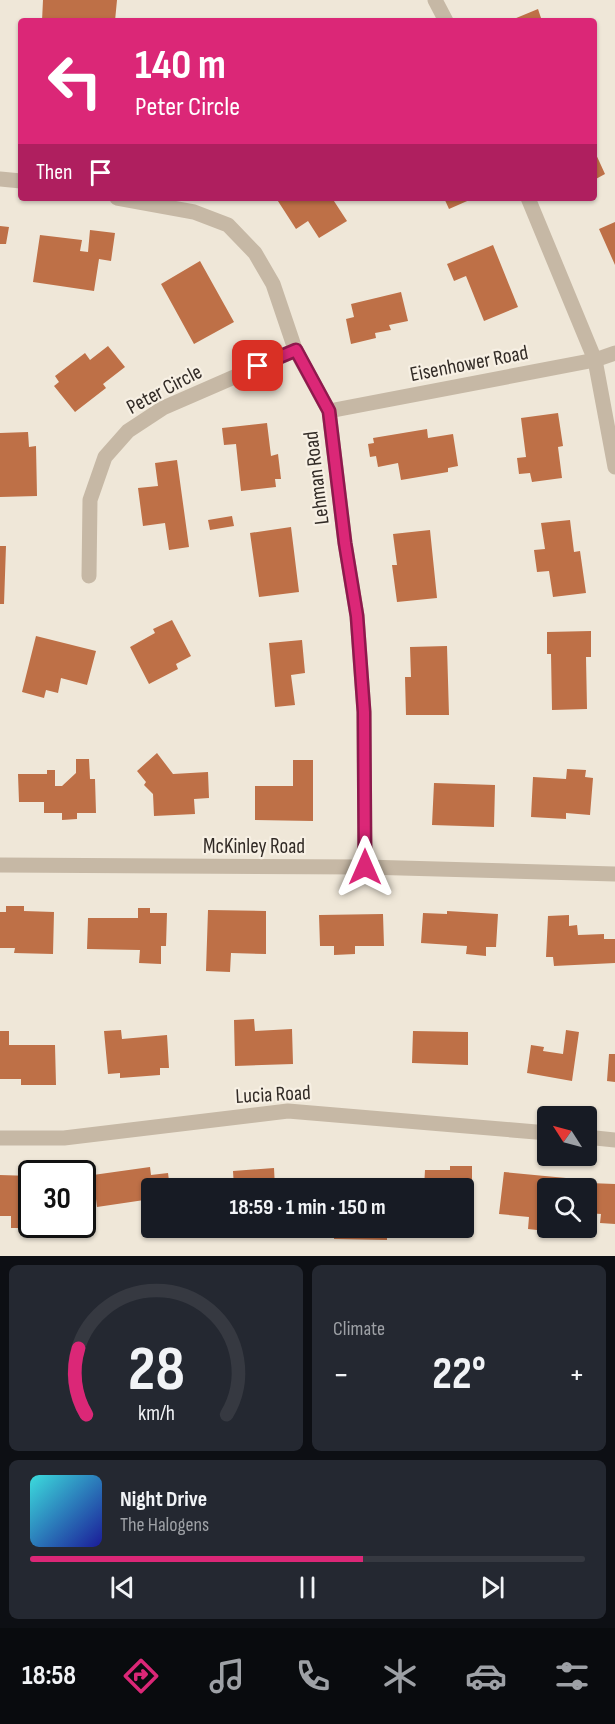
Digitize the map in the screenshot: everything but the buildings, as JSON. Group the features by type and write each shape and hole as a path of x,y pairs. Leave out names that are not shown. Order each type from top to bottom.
{"street":[{"path":"435,0 444,18"},
{"path":"0,179 18,181"},
{"name":"Lehman Road","path":"134,201 194,212 228,225 255,253 273,284 296,350 329,411 345,543 357,616 364,712 365,867"},
{"path":"529,201 595,360 615,467"},
{"name":"Peter Circle","path":"88,576 90,500 105,457 128,431 163,408 296,350"},
{"name":"Eisenhower Road","path":"329,411 595,360 615,353"},
{"name":"McKinley Road","path":"0,865 365,867 615,874"},
{"name":"Lucia Road","path":"0,1138 64,1138 288,1111 537,1132"},
{"path":"597,1138 615,1140"}],"route":[{"path":"258,366 296,350 329,411 345,543 357,616 364,712 365,867"}]}
